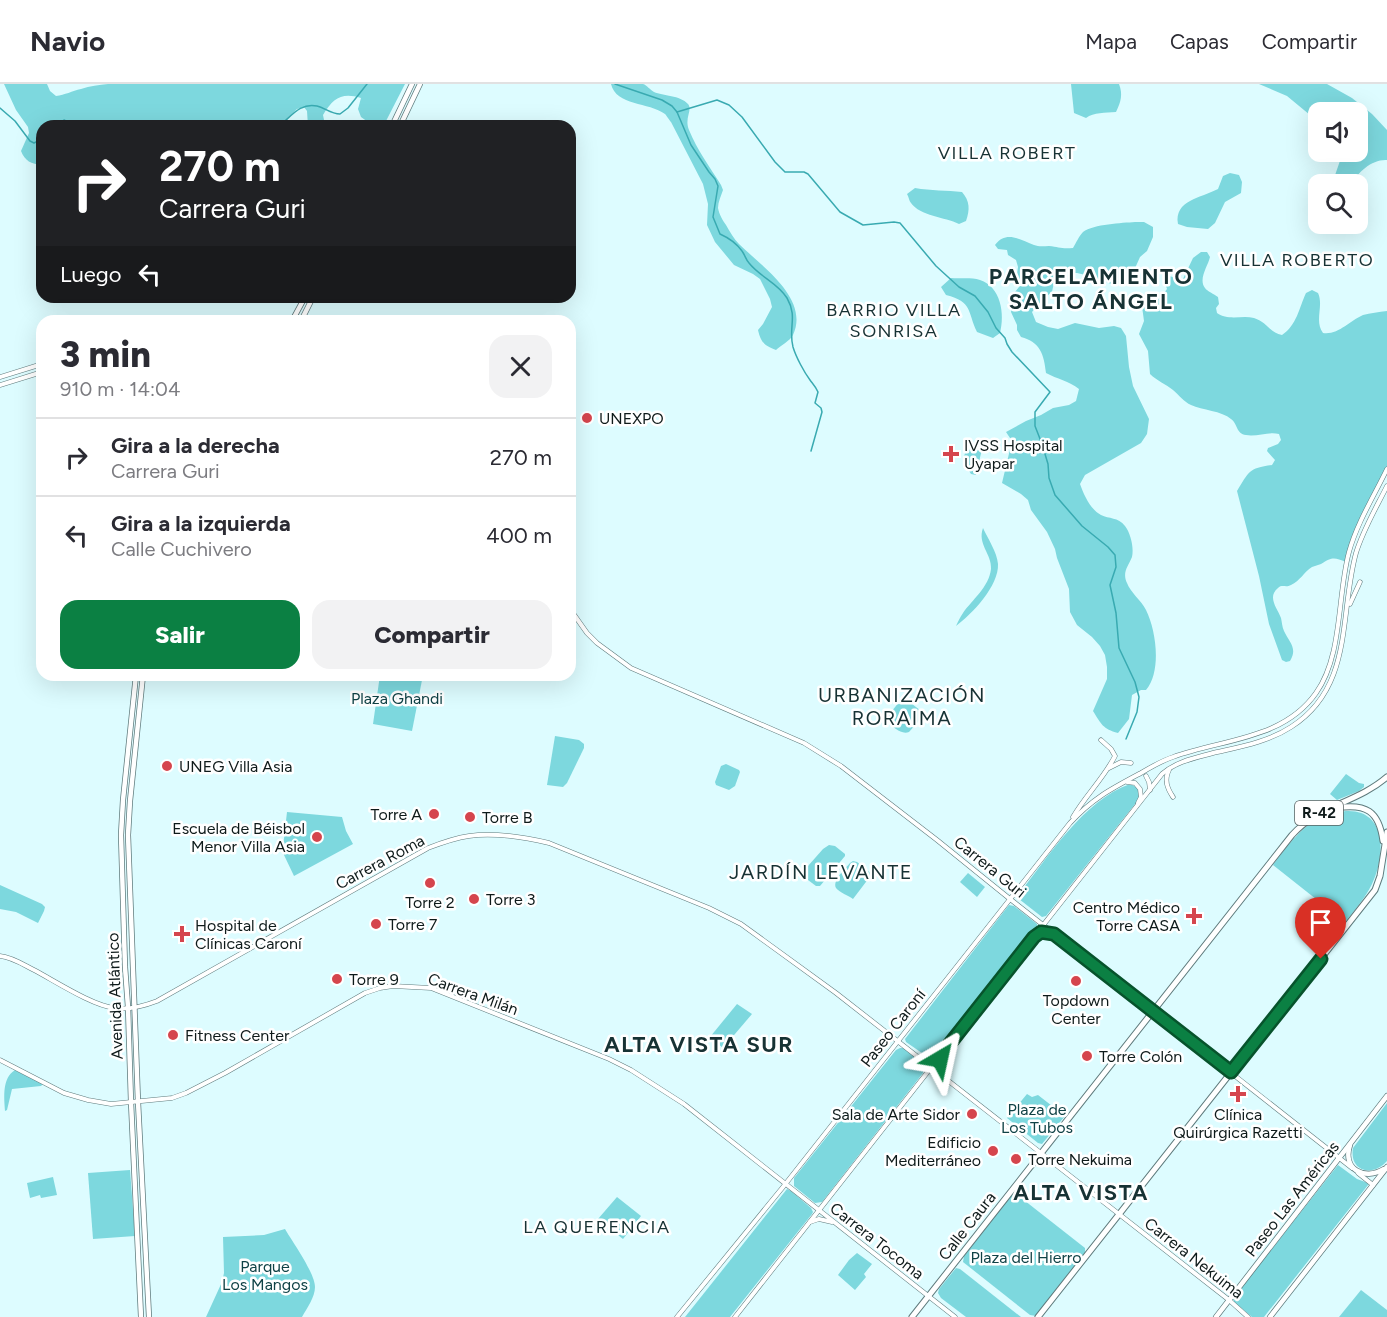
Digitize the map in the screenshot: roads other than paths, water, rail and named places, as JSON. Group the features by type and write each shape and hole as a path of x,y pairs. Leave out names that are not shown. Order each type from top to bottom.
{"main road":[{"path":"395,120 412,84"},
{"path":"403,120 420,84"},
{"name":"Avenida Atlántico","path":"135,681 121,835 141,1317"},
{"name":"Avenida Atlántico","path":"142,681 128,835 149,1317"},
{"name":"R-42","path":"1326,810 1365,792 1387,777"},
{"path":"1326,810 1355,806 1370,811 1381,828 1383,855"},
{"name":"Calle Caura","path":"912,1317 1265,869 1298,829 1326,810"},
{"path":"1038,1317 1375,890 1380,876 1387,831"},
{"name":"Paseo Las Américas","path":"1216,1317 1387,1096"},
{"path":"1352,1140 1348,1157 1355,1170 1371,1174 1387,1167"},
{"path":"1270,1317 1387,1167"}],"street":[{"path":"0,377 36,366"},
{"path":"0,385 36,374"},
{"name":"Paseo Caroní","path":"677,1317 1070,823 1087,805 1120,784 1144,774 1172,757 1248,737 1276,727 1293,717 1312,699 1322,684 1331,659 1349,550 1387,469"},
{"path":"735,1317 1162,774 1183,761 1271,737 1289,729 1305,717 1324,695 1340,654 1351,576 1357,552 1387,486"},
{"path":"1346,616 1360,582"},
{"name":"Carrera Guri","path":"576,618 586,633 631,668 804,743 841,766 1373,1185"},
{"path":"1070,823 1080,805 1113,760 1114,754 1101,740"},
{"path":"1107,770 1121,762 1131,763"},
{"path":"1172,766 1167,779 1168,790 1173,797"},
{"path":"1144,774 1149,782 1149,791"},
{"path":"1120,784 1132,782 1139,787 1141,797 1135,809"},
{"name":"Carrera Roma","path":"0,956 16,960 93,1002 118,1009 146,1005 157,1001 428,848 469,836 490,834 525,837 555,845 709,908 741,924 898,1041"},
{"path":"1034,937 1041,932 1054,934"},
{"name":"Carrera Milán","path":"0,1060 42,1082 88,1100 111,1104 172,1098 191,1091 365,993 393,986 431,988 586,1049 631,1070 684,1104 785,1184"},
{"name":"Carrera Nekuima","path":"898,1041 1248,1317"},
{"path":"941,1055 940,1066 946,1079"},
{"name":"Carrera Tocoma","path":"785,1184 955,1317"},
{"path":"807,1224 815,1219 835,1223"}],"waterway":[{"path":"286,120 300,108 311,105 340,114 348,108 367,84"},
{"path":"615,84 662,100 677,112 691,145 718,186 713,217 720,234 738,246 753,268 779,288 787,298 792,311 793,347 803,369 818,392 815,403 822,412 811,451"},
{"path":"677,112 717,100 729,105 742,117 785,172 808,174 840,212 863,225 900,223 936,266 959,287 975,296 988,312 1012,352 1050,392 1035,412 1035,426 1048,464 1049,478 1055,495 1082,526 1115,555 1116,567 1110,585 1116,613 1119,648 1135,682 1139,697 1137,712 1126,739"},
{"path":"0,108 15,121 30,141 36,142"}],"place":[{"name":"UNEXPO","path":"587,418"},
{"name":"IVSS Hospital Uyapar","path":"951,454"},
{"name":"UNEG Villa Asia","path":"167,766"},
{"name":"Torre A","path":"434,814"},
{"name":"Torre B","path":"470,817"},
{"name":"Escuela de Béisbol Menor Villa Asia","path":"317,837"},
{"name":"Torre 2","path":"430,883"},
{"name":"Torre 3","path":"474,899"},
{"name":"Centro Médico Torre CASA","path":"1194,916"},
{"name":"Torre 7","path":"376,924"},
{"name":"Hospital de Clínicas Caroní","path":"182,934"},
{"name":"Torre 9","path":"337,979"},
{"name":"Topdown Center","path":"1076,981"},
{"name":"Fitness Center","path":"173,1035"},
{"name":"Torre Colón","path":"1087,1056"},
{"name":"Clínica Quirúrgica Razetti","path":"1238,1094"},
{"name":"Sala de Arte Sidor","path":"972,1114"},
{"name":"Edificio Mediterráneo","path":"993,1151"},
{"name":"Torre Nekuima","path":"1016,1159"}],"district":[{"name":"VILLA ROBERT","path":"1007,153"},
{"name":"VILLA ROBERTO","path":"1297,260"},
{"name":"PARCELAMIENTO SALTO ÁNGEL","path":"1091,288"},
{"name":"BARRIO VILLA SONRISA","path":"894,320"},
{"name":"URBANIZACIÓN RORAIMA","path":"902,706"},
{"name":"JARDÍN LEVANTE","path":"821,872"},
{"name":"ALTA VISTA SUR","path":"699,1044"},
{"name":"ALTA VISTA","path":"1081,1192"},
{"name":"LA QUERENCIA","path":"597,1227"}],"park label":[{"name":"Plaza Ghandi","path":"397,698"},
{"name":"Plaza de Los Tubos","path":"1037,1118"},
{"name":"Plaza del Hierro","path":"1026,1257"},
{"name":"Parque Los Mangos","path":"265,1275"}]}
